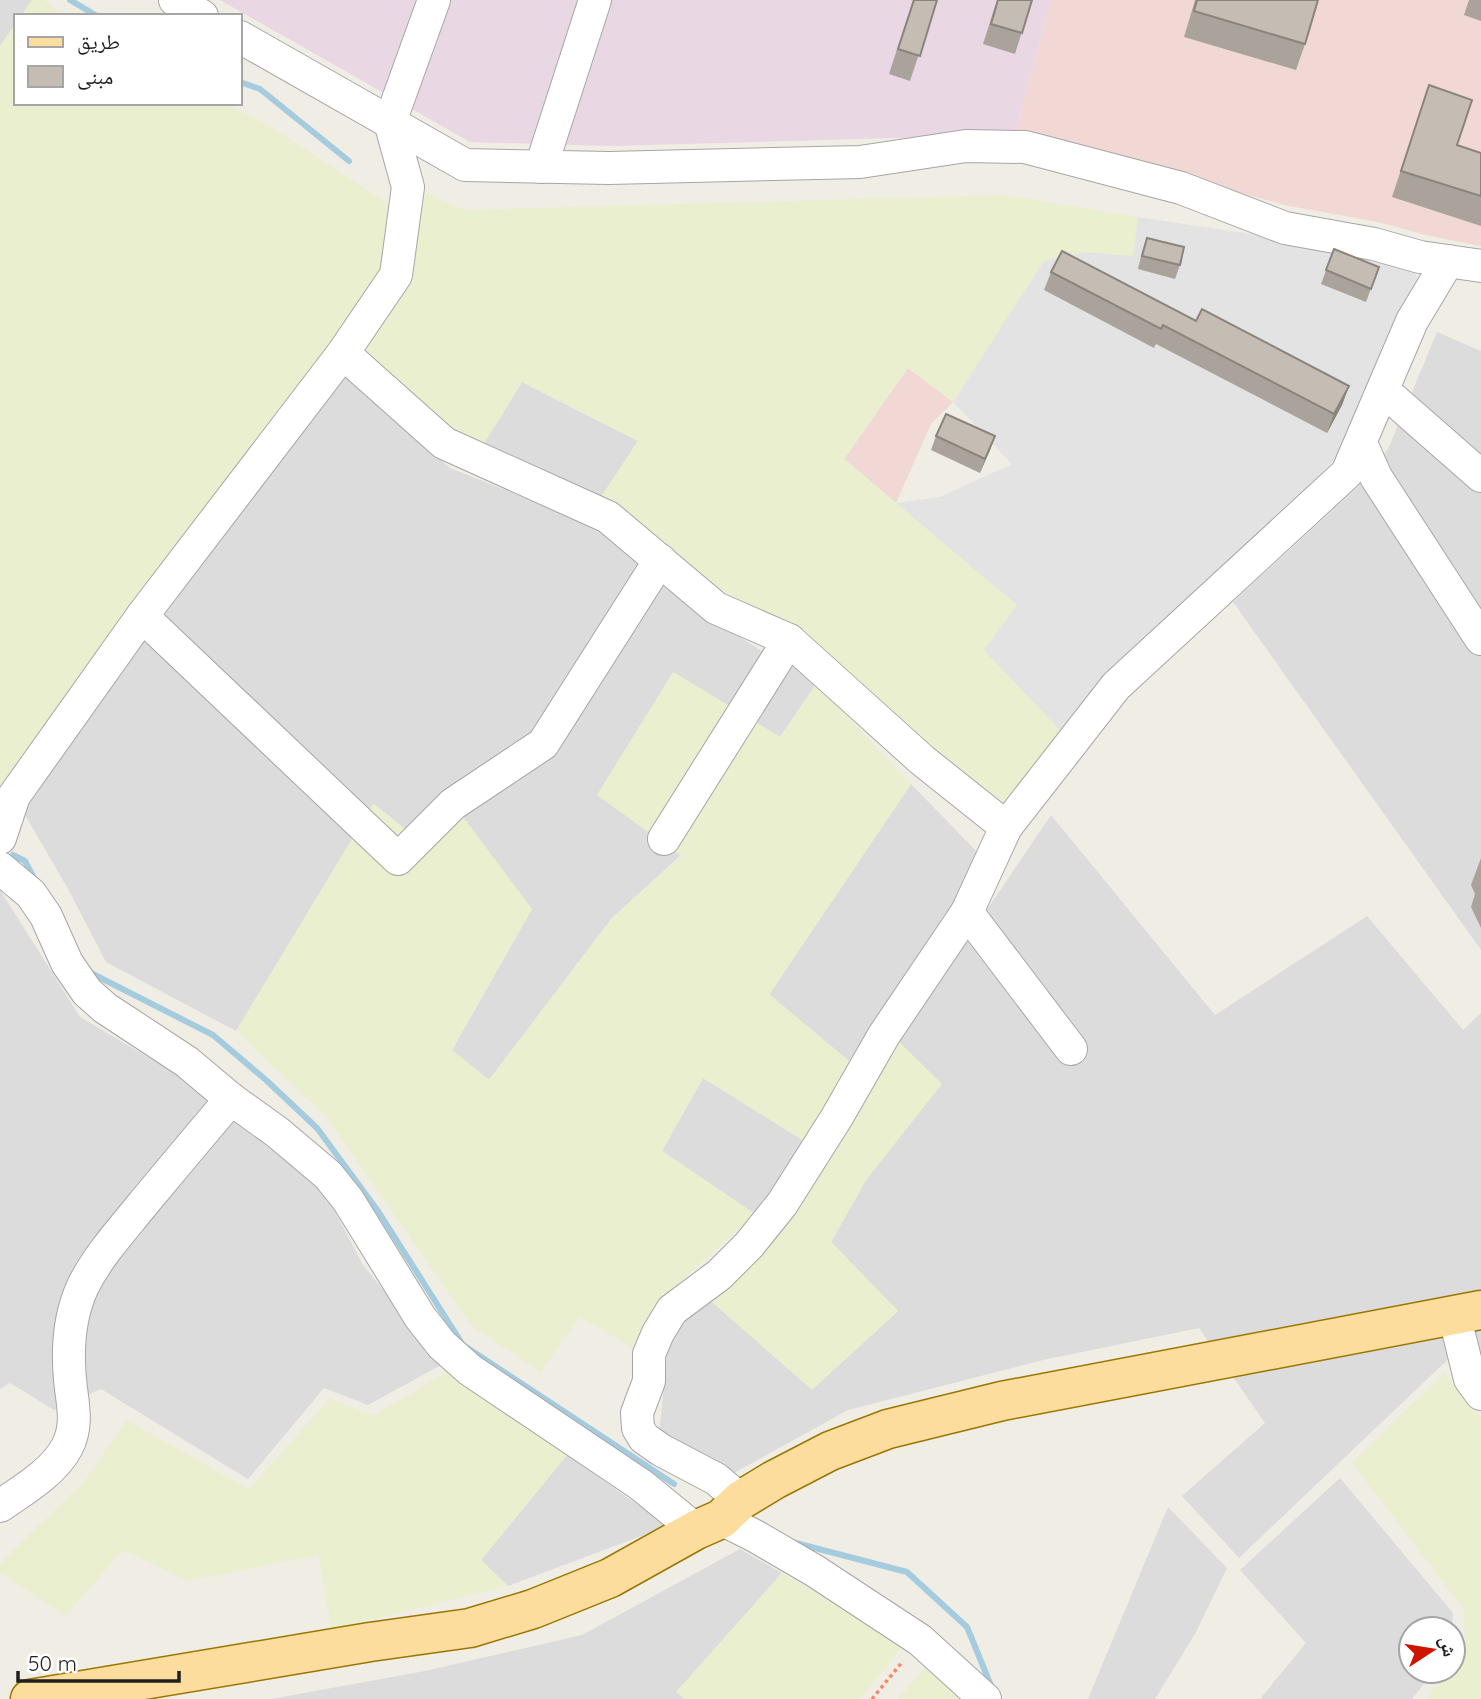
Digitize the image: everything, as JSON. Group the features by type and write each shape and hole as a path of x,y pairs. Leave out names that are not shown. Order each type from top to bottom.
{"main road":[{"path":"30,1699 370,1642 470,1628 533,1609 610,1578 719,1517 774,1480 830,1451 888,1429 1002,1401 1468,1312"}],"street":[{"path":"175,0 199,14"},
{"path":"0,838 14,796 142,617 343,353 396,275 408,187 390,122 434,0"},
{"path":"541,167 595,0"},
{"path":"242,38 465,165 609,168 860,162 966,146 1016,146 1181,188 1285,228 1374,244 1420,257 1481,266"},
{"path":"719,1517 716,1479 644,1438 638,1428 637,1413 649,1381 649,1354 657,1333 672,1310 719,1275 750,1245 782,1204 884,1035 967,912 1006,827 1116,686 1347,473 1412,321 1448,261"},
{"path":"343,353 444,443 608,517 716,608 789,640 922,760 1006,827"},
{"path":"1384,391 1481,476"},
{"path":"1361,443 1376,477 1481,639"},
{"path":"142,617 398,859 453,804 543,744 660,561"},
{"path":"664,839 789,640"},
{"path":"0,868 31,894 46,916 67,962 87,992 104,1008 187,1062 328,1175 348,1200 406,1295 442,1345 470,1370 641,1485 719,1517 815,1571 920,1640 985,1699"},
{"path":"967,912 1071,1049"},
{"path":"0,1506 52,1467 66,1449 73,1434 75,1412 68,1341 74,1310 84,1285 109,1246 231,1099"},
{"path":"1468,1312 1470,1379 1481,1394"}],"path":[{"path":"872,1699 920,1640"}],"shaded area":[{"path":"0,0 32,0 22,14 14,14 14,26 0,46"},
{"path":"220,0 1051,0 1015,133 610,146 470,142"},
{"path":"1051,0 1481,0 1481,246 1378,222 1289,206 1015,133"},
{"path":"1138,217 1370,252 1415,269 1421,296 1398,315 1336,458 1114,683 1071,742 984,650 1017,605 896,503 940,497 1012,464 953,402 1044,261 1085,252 1133,256"},
{"path":"1437,332 1481,351 1481,950 1233,602 1358,487 1388,449"},
{"path":"908,368 953,402 931,424 896,503 844,459"},
{"path":"345,375 450,468 604,529 657,582 766,654 790,658 816,684 780,737 673,672 681,855 612,918 489,1080 452,1050 532,909 424,844 374,804 236,1031 106,962 68,889 14,796"},
{"path":"522,382 638,441 599,500 483,445"},
{"path":"911,784 985,860 849,1061 769,995"},
{"path":"1051,815 1215,1015 1367,916 1463,1030 1481,1013 1481,1368 1463,1345 1239,1558 1182,1496 1265,1423 1199,1328 1043,1360 848,1410 734,1473 659,1435 668,1343 689,1315 712,1302 812,1389 898,1311 831,1242 866,1180 941,1084 898,1041"},
{"path":"0,890 80,1017 185,1079 325,1193 363,1265 443,1364 368,1405 324,1388 248,1479 101,1389 54,1410 10,1383 0,1389"},
{"path":"703,1078 804,1141 755,1214 662,1151"},
{"path":"567,1455 668,1526 508,1586 481,1560"},
{"path":"1340,1478 1453,1615 1397,1615 1397,1685 1423,1685 1412,1699 1260,1699 1306,1643 1240,1570"},
{"path":"1168,1507 1227,1568 1196,1632 1155,1699 1088,1699"},
{"path":"740,1549 782,1573 677,1692 685,1699 271,1699 425,1671 582,1635"}],"green space":[{"path":"32,0 44,0 61,14 22,14"},
{"path":"14,26 14,105 227,105 265,123 393,207 388,262 305,389 0,795 0,46"},
{"path":"420,190 464,210 1004,195 1138,217 1133,256 1085,252 1044,261 953,402 908,368 844,459 1017,605 1071,742 1011,825 796,630 697,576 599,500 638,441 522,382 483,445 457,436 365,349"},
{"path":"673,672 780,737 816,684 911,784 769,994 849,1061 804,1141 703,1078 662,1151 755,1214 666,1295 632,1347 579,1317 541,1372 471,1325 327,1118 236,1031 373,804 424,844 461,814 532,909 452,1050 489,1080 612,918 681,856 597,795"},
{"path":"898,1041 942,1084 866,1180 831,1242 898,1311 812,1390 712,1302 777,1232"},
{"path":"450,1370 567,1455 481,1560 508,1586 332,1629 318,1555 188,1581 123,1550 65,1616 0,1573 0,1564 86,1479 126,1420 249,1489 330,1398 373,1416"},
{"path":"1444,1373 1481,1417 1481,1699 1427,1699 1437,1685 1467,1685 1467,1615 1464,1615 1464,1609 1352,1463"},
{"path":"782,1573 904,1644 860,1699 685,1699 676,1692"},
{"path":"928,1665 964,1699 898,1699"}],"building":[{"path":"914,0 937,0 920,56 898,49"},
{"path":"998,0 1032,0 1022,33 991,24"},
{"path":"1197,0 1318,0 1305,44 1194,11"},
{"path":"1429,85 1472,100 1457,145 1481,153 1481,196 1401,171"},
{"path":"1147,238 1184,247 1180,265 1142,256"},
{"path":"1334,249 1379,267 1371,289 1326,270"},
{"path":"1062,251 1196,321 1202,309 1349,386 1334,414 1163,325 1161,329 1051,272"},
{"path":"946,414 995,436 985,459 936,436"}],"waterway":[{"path":"70,0 94,14"},
{"path":"242,83 260,89 349,161"},
{"path":"13,855 25,861 36,882"},
{"path":"89,972 213,1035 266,1080 317,1128 378,1211 463,1345 674,1484"},
{"path":"792,1542 907,1572 967,1627 992,1688"}]}
